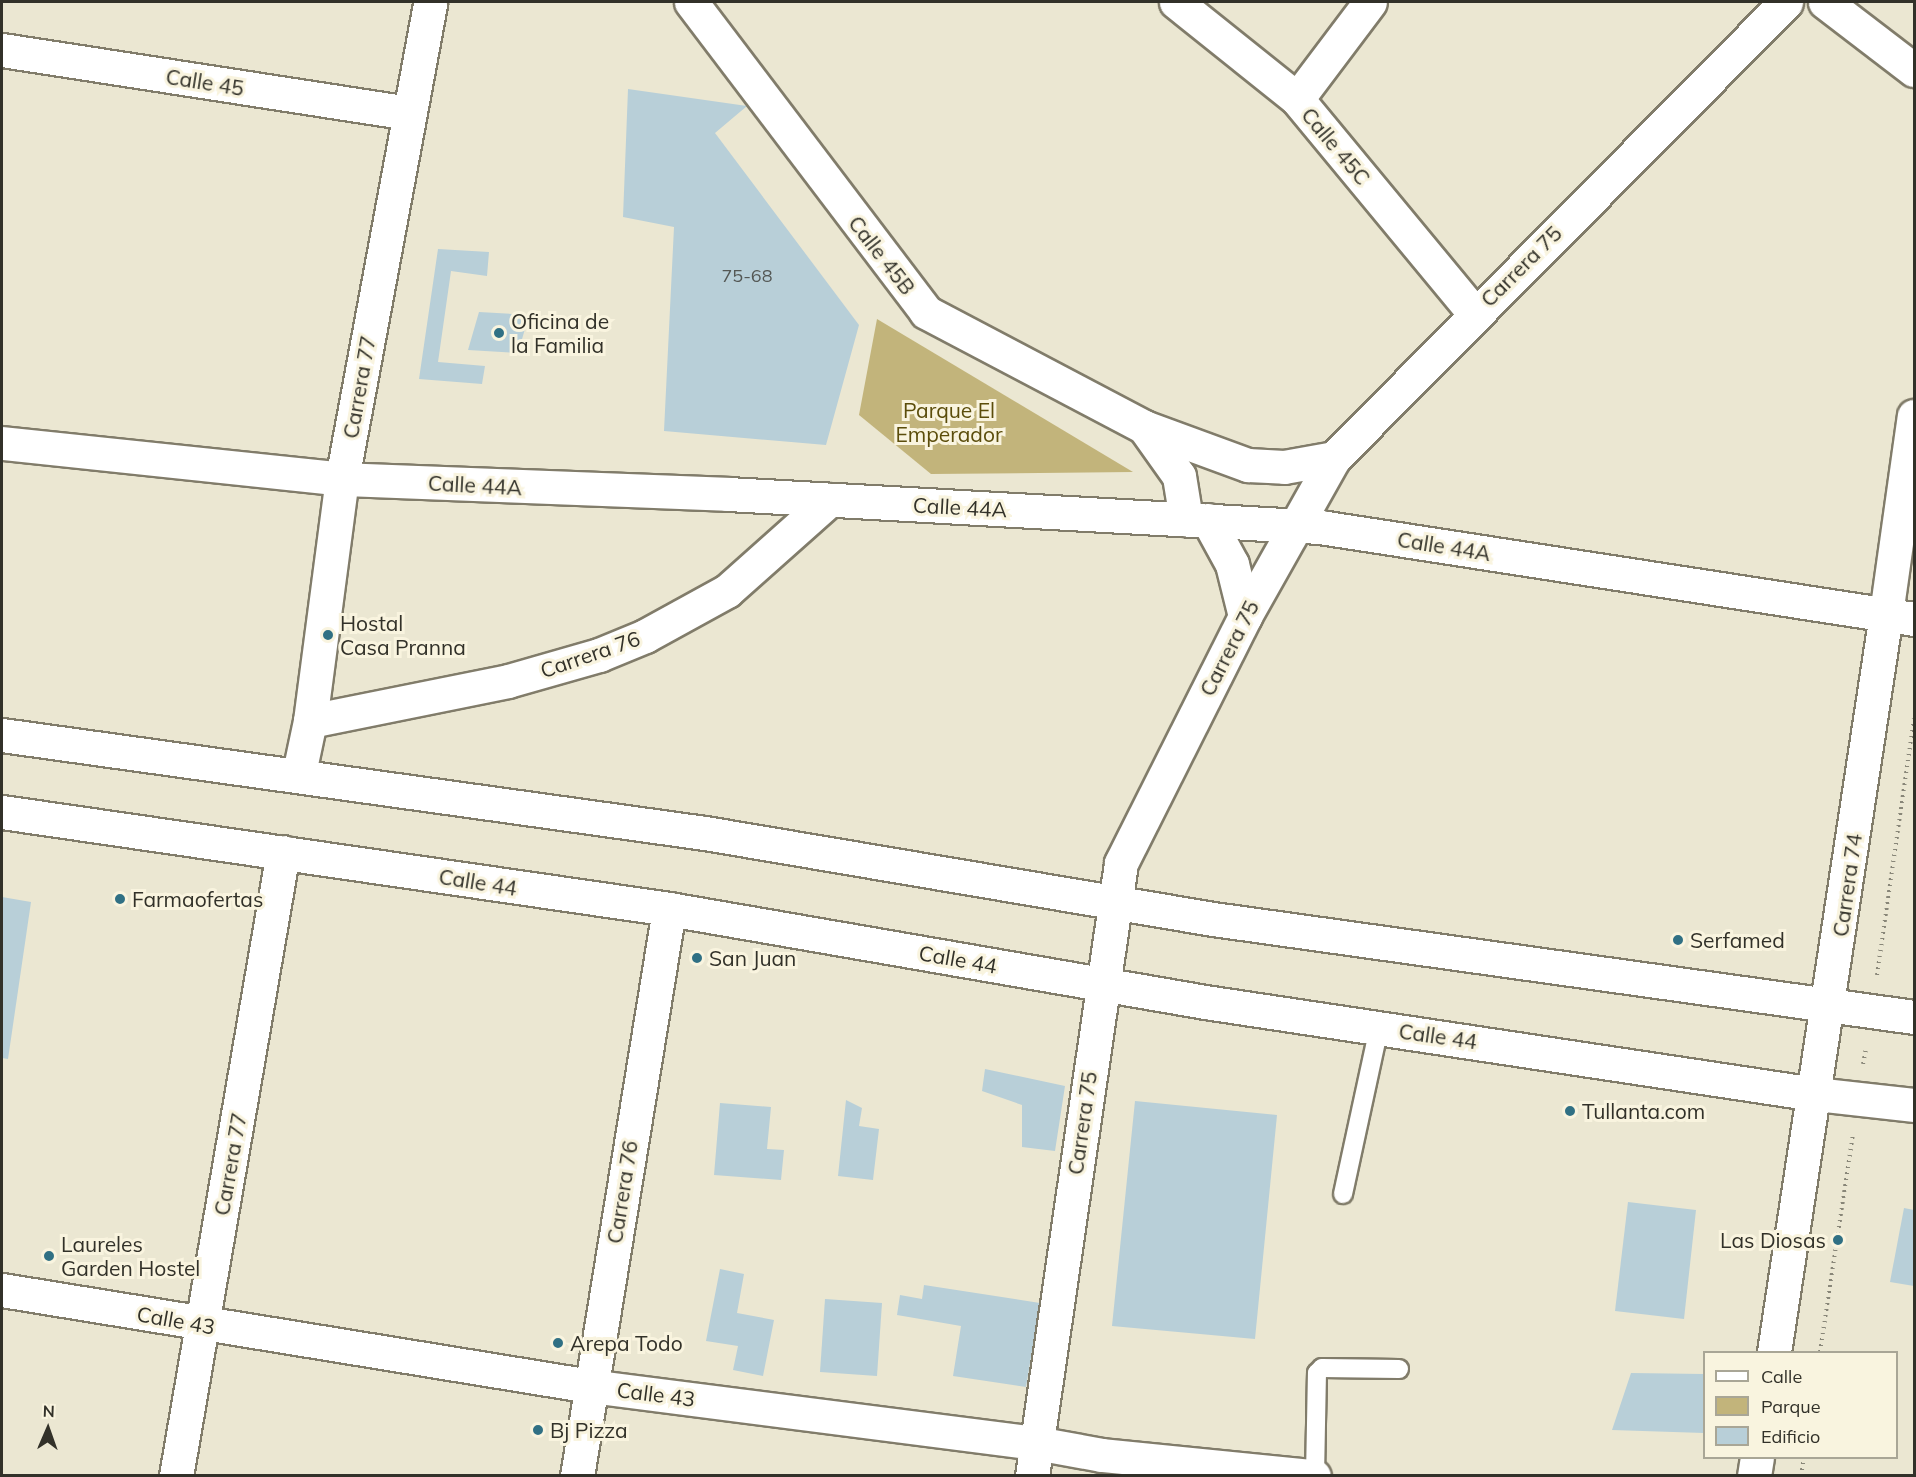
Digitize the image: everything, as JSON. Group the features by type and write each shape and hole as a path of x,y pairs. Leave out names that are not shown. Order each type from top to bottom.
{"street":[{"name":"Carrera 77","path":"299,774 310,721 342,479 430,2"},
{"name":"Calle 45B","path":"691,2 926,312 1144,427 1248,465 1284,468 1334,458"},
{"name":"Calle 45C","path":"1176,2 1297,99 1474,313"},
{"path":"1297,99 1370,2"},
{"name":"Carrera 75","path":"1032,1476 1121,862 1245,616 1293,526 1334,458 1474,313 1786,2"},
{"path":"1825,2 1914,69"},
{"name":"Calle 45","path":"2,51 409,113"},
{"name":"Carrera 74","path":"1774,1351 1829,1007 1900,616 1914,416"},
{"name":"Calle 45B","path":"1144,427 1179,476 1197,519 1232,564 1245,616"},
{"name":"Calle 44A","path":"2,443 342,479 830,500 1293,526 1900,616"},
{"name":"Carrera 76","path":"310,721 508,681 598,655 645,636 727,591 830,500"},
{"path":"2,735 299,774 705,833 1115,904 1829,1007 1914,1017"},
{"name":"Calle 44","path":"2,812 669,909 1103,985 1815,1094 1914,1105"},
{"name":"Carrera 77","path":"176,1476 283,852"},
{"name":"Carrera 76","path":"576,1476 669,909"},
{"name":"Calle 43","path":"2,1290 202,1325 590,1386 1036,1443 1102,1455 1314,1476"},
{"path":"1754,1476 1757,1459"}],"lane":[{"path":"1343,1194 1379,1028"},
{"path":"1314,1476 1317,1373 1322,1368 1400,1369"}],"path":[{"path":"1877,972 1914,718"},
{"path":"1820,1351 1853,1130"},
{"path":"1801,1476 1804,1459"}],"green space":[{"name":"Parque El Emperador","path":"877,319 1133,472 931,474 859,415"}],"building":[{"path":"628,89 747,106 715,133 859,325 826,445 664,431 674,227 623,217"},
{"path":"438,249 489,252 487,276 451,271 438,362 485,366 482,384 419,379"},
{"name":"Oficina de la Familia","path":"479,312 529,315 518,353 468,350"},
{"path":"2,897 31,902 8,1059 2,1058"},
{"path":"985,1069 1065,1086 1055,1151 1022,1147 1022,1105 982,1091"},
{"path":"846,1100 862,1108 859,1126 879,1129 873,1180 838,1176"},
{"path":"1135,1101 1277,1115 1255,1339 1112,1326"},
{"path":"720,1103 771,1107 767,1149 784,1150 781,1180 714,1175"},
{"path":"1628,1202 1696,1210 1684,1319 1615,1311"},
{"path":"1904,1208 1914,1210 1914,1286 1890,1282"},
{"path":"720,1269 744,1274 737,1313 774,1320 763,1376 733,1370 738,1346 706,1341"},
{"path":"924,1285 1040,1303 1026,1387 953,1376 961,1326 897,1315 900,1295 922,1299"},
{"path":"825,1299 882,1303 877,1376 820,1372"},
{"path":"1631,1373 1703,1374 1703,1433 1612,1430"}],"place":[{"name":"Oficina de la Familia","path":"499,333"},
{"name":"Hostal Casa Pranna","path":"328,635"},
{"name":"Farmaofertas","path":"120,899"},
{"name":"Serfamed","path":"1678,940"},
{"name":"San Juan","path":"697,958"},
{"name":"Tullanta.com","path":"1570,1111"},
{"name":"Las Diosas","path":"1838,1240"},
{"name":"Laureles Garden Hostel","path":"49,1256"},
{"name":"Arepa Todo","path":"558,1343"},
{"name":"Bj Pizza","path":"538,1430"}]}
